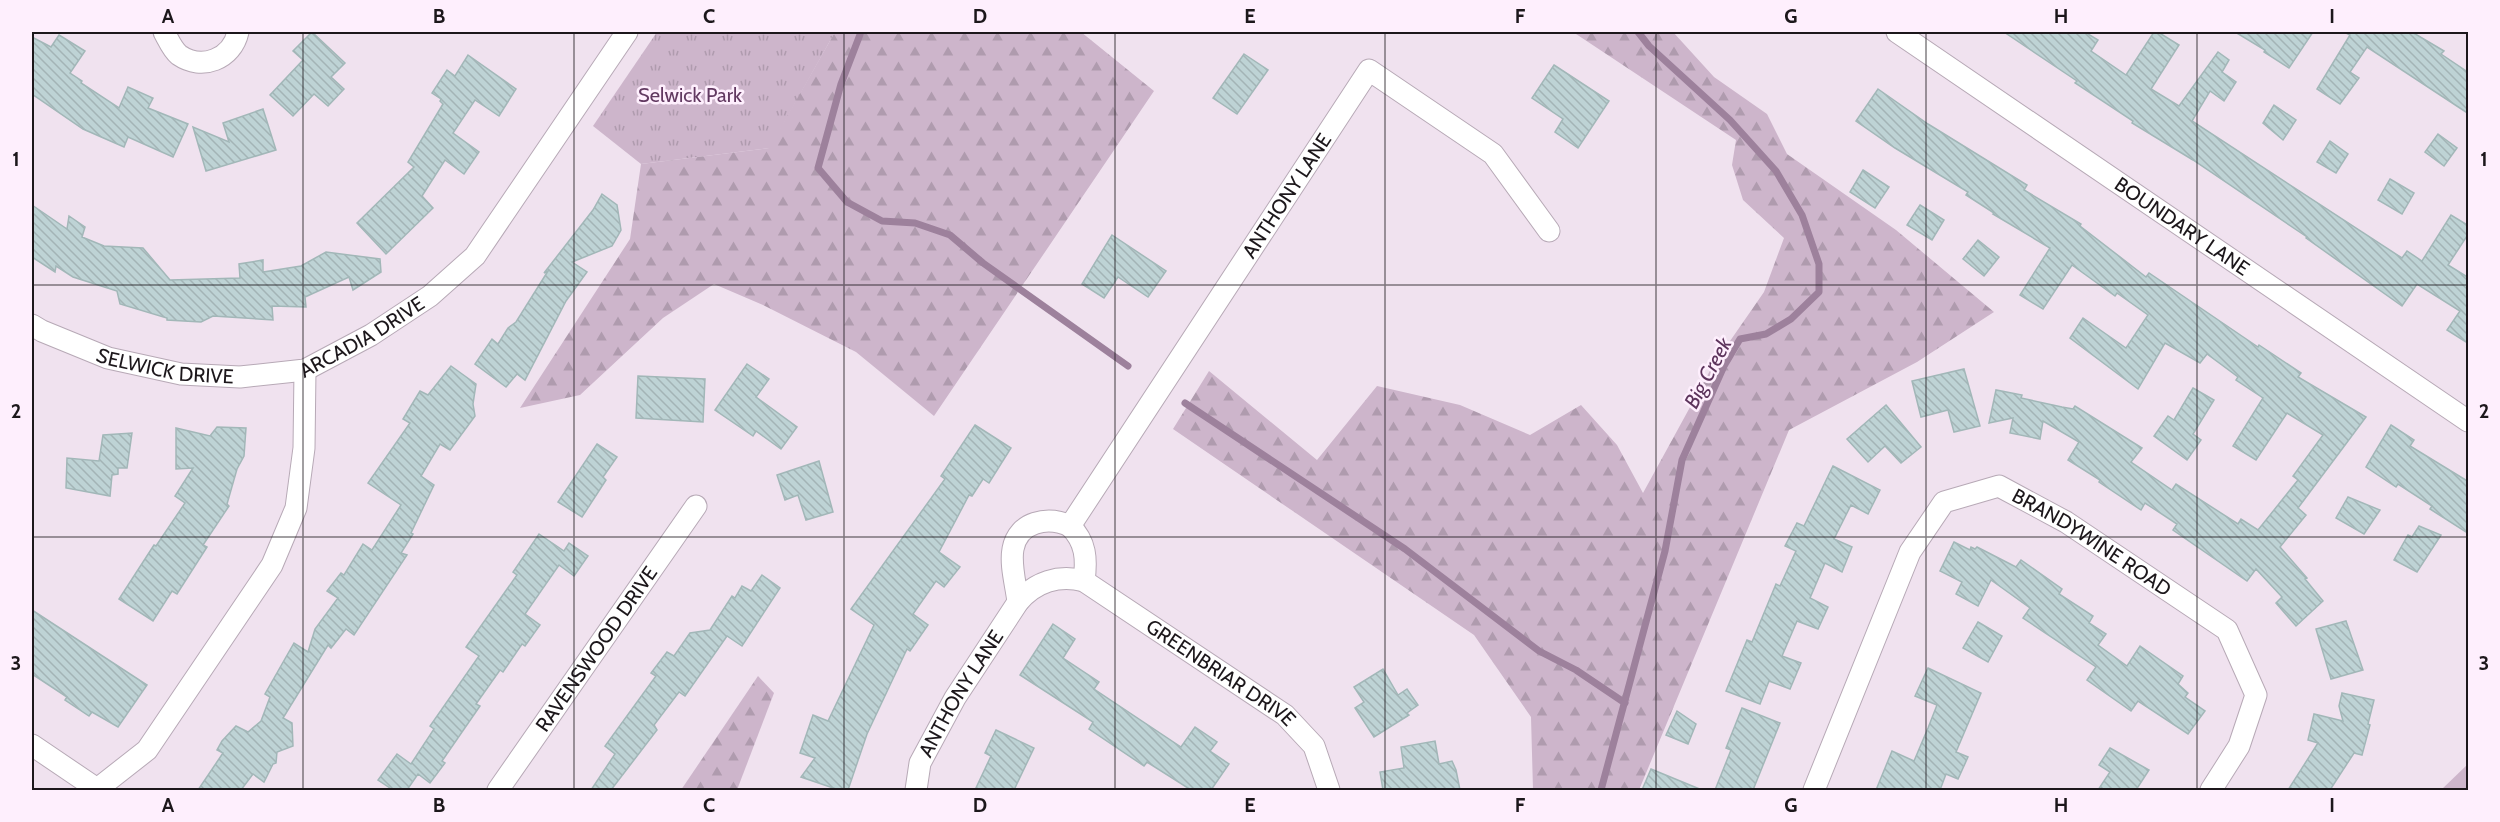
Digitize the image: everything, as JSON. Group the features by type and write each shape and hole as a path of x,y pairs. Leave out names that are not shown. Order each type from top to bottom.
{"street":[{"path":"164,32 180,55 201,63 212,61 226,52 234,44 238,32"},
{"name":"ARCADIA DRIVE","path":"96,790 147,750 272,565 296,508 304,448 305,370 371,335 430,296 475,256 627,32"},
{"name":"BOUNDARY LANE","path":"1897,32 2465,411"},
{"name":"ANTHONY LANE","path":"1070,526 1370,70 1493,154 1549,231"},
{"name":"SELWICK DRIVE","path":"32,325 42,332 108,358 181,374 240,377 305,370"},
{"name":"BRANDYWINE ROAD","path":"1814,790 1910,552 1944,502 2000,486 2066,522 2227,630 2256,695 2239,746 2211,790"},
{"name":"RAVENSWOOD DRIVE","path":"498,790 696,506"},
{"path":"1018,602 1013,568 1013,548 1021,532 1037,521 1058,520 1070,526 1077,533 1084,547 1086,562 1084,581"},
{"name":"ANTHONY LANE","path":"915,790 920,763 950,707 1026,592 1042,582 1072,578 1084,581"},
{"name":"GREENBRIAR DRIVE","path":"1084,581 1285,715 1314,746 1329,790"},
{"path":"32,745 96,790"}],"green space":[{"name":"Selwick Park","path":"657,32 835,32 770,148 641,164 593,126"},
{"path":"835,32 1081,32 1154,91 934,416 856,352 763,305 714,284 663,318 580,395 520,408 630,239 641,164 769,148"},
{"path":"1573,32 1673,32 1714,77 1767,114 1787,154 1896,230 1994,312 1917,362 1789,430 1639,790 1533,790 1531,717 1474,635 1173,429 1209,371 1317,460 1377,386 1460,405 1530,435 1581,405 1617,445 1643,493 1712,367 1764,292 1784,238 1743,200 1732,165 1736,140"},
{"path":"758,676 774,693 737,790 681,790"},
{"path":"2468,764 2468,790 2441,790"}],"building":[{"path":"312,32 345,63 331,77 344,89 328,106 314,94 293,116 270,95 303,60 293,51"},
{"path":"2004,32 2085,32 2098,40 2091,51 2126,75 2154,32 2158,32 2179,45 2151,89 2179,106 2218,52 2229,60 2222,72 2236,82 2224,101 2210,91 2192,121 2402,258 2407,251 2422,261 2451,215 2469,226 2469,233 2448,265 2469,278 2469,344 2447,330 2460,311 2417,284 2402,306 2307,237 2193,160 2132,123 2133,121 2075,83 2077,81"},
{"path":"2235,32 2313,32 2289,68"},
{"path":"2344,32 2412,32 2444,51 2441,54 2469,73 2469,114 2367,47 2350,72 2359,78 2340,104 2317,89 2350,35"},
{"path":"59,35 85,51 70,73 82,81 81,83 119,108 128,87 153,98 148,108 188,124 173,157 128,137 124,147 83,129 32,94 32,37 51,47"},
{"path":"1244,54 1268,70 1237,114 1213,98"},
{"path":"468,55 516,89 499,116 475,100 453,133 479,152 464,174 445,160 422,196 433,208 386,254 357,223 414,167 408,162 443,104 441,99 432,93 447,70 455,76"},
{"path":"1554,65 1609,101 1578,148 1555,132 1563,119 1532,98"},
{"path":"1878,89 1928,124 2027,185 2024,190 2081,224 2080,226 2146,277 2149,273 2258,347 2259,345 2301,373 2298,377 2366,417 2298,508 2306,515 2280,547 2307,578 2305,579 2323,601 2296,626 2276,603 2282,597 2256,569 2247,581 2173,530 2177,524 2145,503 2141,510 2068,460 2079,442 2043,421 2040,439 2010,433 2013,418 1989,423 1996,390 2062,407 2073,409 2075,406 2142,448 2131,462 2172,490 2176,484 2238,524 2241,519 2258,530 2298,480 2293,476 2323,435 2287,413 2256,460 2233,446 2263,398 2236,380 2238,377 2207,354 2200,363 2165,343 2138,389 2070,338 2083,318 2126,348 2148,315 2117,293 2115,296 2072,265 2043,309 2020,295 2050,248 1993,214 1966,195 1968,192 1895,148 1856,121"},
{"path":"2274,105 2296,120 2283,140 2263,123"},
{"path":"263,109 276,150 206,171 193,127 229,142 223,123"},
{"path":"2438,134 2457,148 2444,166 2425,152"},
{"path":"2330,141 2348,154 2336,173 2317,162"},
{"path":"1863,170 1889,187 1875,208 1850,192"},
{"path":"2390,179 2414,193 2402,214 2378,200"},
{"path":"602,194 617,205 621,230 612,246 572,262 587,272 566,301 525,380 517,374 506,387 475,364 492,339 498,344 508,328 516,322 548,271 544,273 593,210"},
{"path":"32,205 67,229 69,216 85,227 82,237 104,246 143,248 170,280 240,278 239,264 263,260 263,272 301,266 326,252 380,259 381,272 353,290 349,277 305,297 306,307 272,306 273,320 213,316 201,322 167,320 167,318 120,304 117,291 73,277 56,266 55,272 32,257"},
{"path":"1920,205 1944,220 1932,240 1907,225"},
{"path":"1112,235 1166,271 1148,297 1118,277 1104,298 1082,284"},
{"path":"1978,240 1999,257 1984,276 1963,259"},
{"path":"747,364 769,379 756,397 797,427 781,449 756,431 753,436 715,410"},
{"path":"451,366 476,384 473,404 475,416 450,450 440,444 421,476 434,485 411,533 413,534 401,553 407,555 354,635 346,629 331,648 328,645 283,718 292,723 293,746 277,752 276,763 273,764 264,782 253,774 241,790 198,790 223,753 217,750 222,741 236,726 248,732 261,721 270,697 265,694 294,643 308,652 315,629 338,598 327,591 341,573 344,575 363,544 372,550 401,505 368,483 410,423 403,419 420,391 428,395"},
{"path":"1964,369 1980,426 1954,432 1948,410 1921,417 1912,381"},
{"path":"638,376 705,379 703,422 636,418"},
{"path":"2193,388 2214,400 2193,434 2201,440 2187,460 2154,436 2168,416 2174,420"},
{"path":"1886,405 1921,447 1901,463 1885,446 1868,462 1847,439"},
{"path":"975,425 1011,448 989,483 983,479 972,496 969,495 939,552 960,567 944,587 936,581 913,614 928,625 910,651 907,649 867,734 848,790 839,790 801,777 815,758 800,753 813,715 828,721 874,625 851,609 945,479 941,476"},
{"path":"2391,425 2414,440 2410,446 2469,482 2469,534 2430,509 2432,506 2398,484 2396,487 2366,467"},
{"path":"217,427 246,428 244,456 237,469 227,504 229,506 203,545 207,547 177,594 172,591 153,621 119,599 185,503 175,496 193,468 176,469 176,428 210,436"},
{"path":"132,433 127,468 118,468 118,474 112,475 110,496 66,488 67,458 99,461 103,435"},
{"path":"597,444 617,457 603,477 606,480 582,517 558,502"},
{"path":"819,461 833,512 806,520 798,495 785,500 777,475"},
{"path":"1833,466 1880,490 1868,514 1851,505 1834,539 1852,547 1842,572 1825,563 1810,598 1828,607 1818,629 1797,621 1782,656 1801,663 1790,689 1769,681 1760,704 1726,691 1747,640 1752,642 1776,584 1780,586 1796,551 1785,546 1797,523 1804,526"},
{"path":"2348,497 2380,510 2364,534 2336,518"},
{"path":"2419,526 2441,535 2417,572 2394,560 2408,535 2412,537"},
{"path":"539,534 564,551 569,543 588,556 574,576 559,565 525,614 540,625 525,646 522,644 503,672 500,670 476,704 480,706 442,761 445,763 430,783 418,774 407,790 393,790 378,780 397,754 411,764 434,729 430,726 479,656 466,647 517,575 513,572"},
{"path":"1954,542 1970,550 1971,547 1975,549 1977,547 2016,567 2021,560 2062,589 2059,594 2093,616 2089,623 2106,634 2098,645 2127,666 2140,646 2183,676 2178,684 2188,693 2185,697 2205,711 2188,734 2138,701 2131,711 2087,680 2096,667 2023,618 2030,608 1991,580 1978,606 1956,594 1962,582 1940,571"},
{"path":"762,575 780,588 742,646 727,636 685,696 679,692 654,725 657,730 611,790 591,790 615,754 605,746 656,676 651,673 667,652 674,656 690,633 710,630 732,596 735,598 742,586 751,591"},
{"path":"32,610 147,685 118,727 92,712 89,716 65,700 67,697 32,674"},
{"path":"2346,621 2363,670 2331,679 2316,629"},
{"path":"1978,622 2002,636 1988,662 1963,648"},
{"path":"1053,624 1075,639 1063,658 1099,682 1094,689 1181,747 1195,727 1217,742 1210,751 1229,764 1211,790 1191,790 1147,762 1144,766 1089,729 1093,722 1020,675"},
{"path":"1928,668 1981,693 1956,752 1968,757 1958,779 1946,774 1940,790 1876,790 1892,751 1914,761 1937,705 1915,696"},
{"path":"1383,669 1398,695 1407,689 1418,705 1407,713 1409,715 1374,737 1355,708 1364,702 1354,687"},
{"path":"2342,693 2374,700 2362,755 2354,753 2330,790 2288,790 2318,743 2308,740 2314,714 2343,721 2339,706"},
{"path":"1742,708 1780,723 1753,790 1715,790 1731,750 1726,748"},
{"path":"1677,711 1696,724 1688,744 1666,735"},
{"path":"996,730 1034,748 1014,790 975,790 991,756 985,753"},
{"path":"1435,741 1439,764 1452,761 1460,790 1383,790 1380,772 1404,768 1401,747"},
{"path":"2110,748 2149,770 2136,790 2098,790 2110,772 2099,765"},
{"path":"1651,769 1702,790 1642,790"}],"waterway":[{"path":"861,32 841,84 818,168 847,202 882,221 915,223 950,235 983,263 1128,366"},
{"name":"Big Creek","path":"1601,790 1665,551 1682,460 1724,366 1740,339 1766,334 1791,319 1819,292 1819,264 1802,215 1776,171 1730,120 1649,46 1638,32"},
{"path":"1185,403 1405,549 1539,651 1576,670 1625,703"}]}
